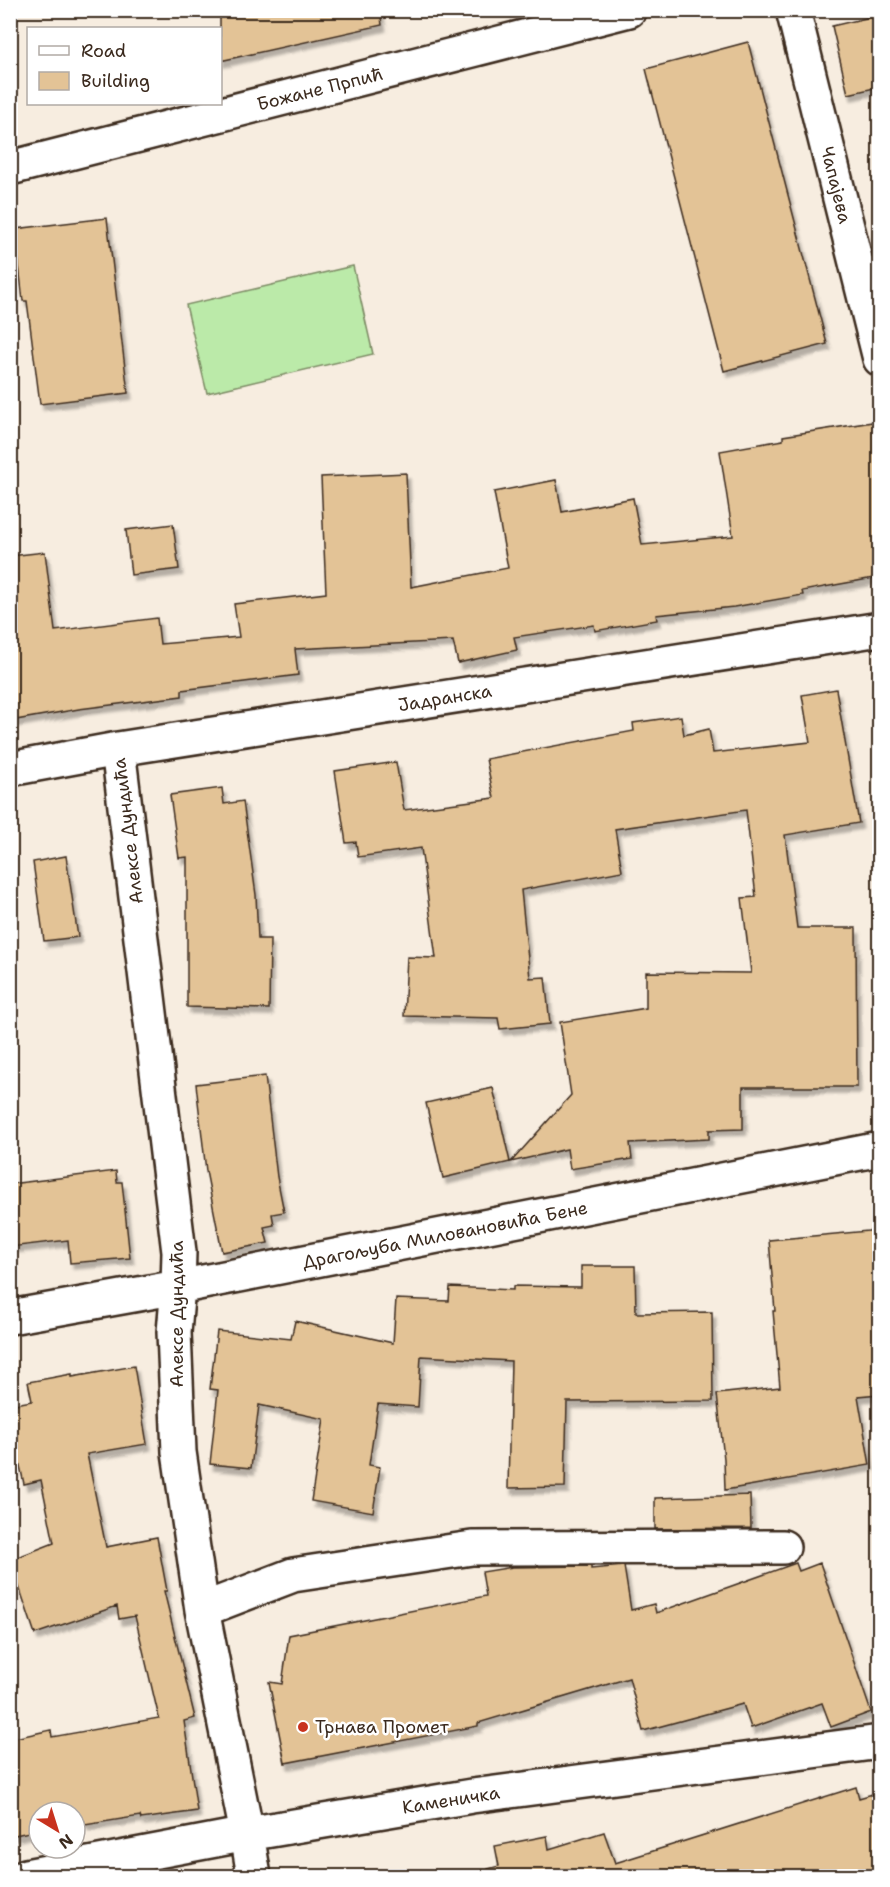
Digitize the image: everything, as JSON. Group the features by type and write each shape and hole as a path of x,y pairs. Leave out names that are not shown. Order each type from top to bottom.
{"street":[{"name":"Божане Прпић","path":"10,168 572,17 629,10"},
{"name":"Чапајева","path":"793,10 879,359"},
{"name":"Јадранска","path":"10,769 118,749 879,629"},
{"name":"Алексе Дундића","path":"118,749 179,1252 174,1332 179,1452 202,1610 254,1876"},
{"name":"Драгољуба Миловановића Бене","path":"10,1317 178,1287 879,1149"},
{"path":"202,1610 293,1575 472,1548 783,1547"},
{"name":"Каменичка","path":"26,1876 247,1834 472,1796 879,1742"}],"green space":[{"path":"353,266 373,354 207,393 186,305"}],"building":[{"path":"220,10 380,10 382,25 222,61 222,27 220,27"},
{"path":"879,15 879,87 848,94 832,26"},
{"path":"748,42 827,344 724,371 646,69"},
{"path":"107,218 128,393 40,404 27,301 23,301 15,229"},
{"path":"879,421 879,577 802,591 803,595 734,607 656,615 657,620 595,631 594,625 514,637 517,650 458,663 453,641 295,649 298,675 182,690 182,696 79,709 10,721 10,556 45,552 55,631 157,618 160,644 239,637 234,604 326,593 321,477 406,473 411,587 508,568 494,492 556,480 562,512 633,498 642,545 733,536 720,451 783,440 783,436"},
{"path":"173,524 179,569 131,575 126,530"},
{"path":"836,689 859,823 785,835 797,928 856,928 857,1087 743,1087 743,1129 709,1130 709,1139 630,1143 632,1159 570,1169 567,1149 511,1162 571,1095 560,1022 646,1008 646,972 751,973 742,898 756,897 746,810 615,829 622,871 521,890 530,978 545,977 550,1024 500,1029 498,1018 404,1016 407,957 436,958 421,848 358,857 356,842 346,843 335,771 396,762 404,810 494,798 486,759 634,731 633,723 681,716 684,735 709,729 713,753 810,742 802,695"},
{"path":"222,788 224,804 243,801 256,895 258,939 270,939 269,1009 187,1007 187,857 179,858 170,795"},
{"path":"66,856 78,937 44,941 33,862"},
{"path":"265,1076 277,1177 284,1212 272,1214 274,1225 264,1227 268,1243 222,1252 206,1171 196,1084"},
{"path":"493,1088 510,1162 443,1178 426,1103"},
{"path":"116,1171 117,1182 122,1182 130,1258 70,1263 68,1240 10,1247 10,1184"},
{"path":"879,1230 879,1394 858,1396 870,1465 725,1490 717,1394 780,1387 769,1240"},
{"path":"581,1266 635,1266 636,1313 712,1312 713,1401 567,1402 565,1487 508,1488 511,1361 421,1356 418,1407 378,1404 369,1465 380,1467 373,1512 311,1501 324,1419 259,1405 251,1468 210,1464 218,1390 210,1389 217,1331 291,1339 295,1321 393,1343 396,1299 449,1301 450,1287 513,1290 513,1286 581,1287"},
{"path":"134,1366 147,1444 87,1454 106,1547 157,1537 167,1591 164,1591 195,1718 184,1721 197,1811 141,1819 140,1816 87,1825 87,1800 27,1800 27,1832 10,1836 10,1739 51,1730 52,1737 159,1718 135,1616 119,1619 117,1606 35,1634 10,1560 54,1543 41,1480 24,1484 10,1420 10,1405 32,1401 28,1382 72,1374 72,1377"},
{"path":"750,1495 751,1528 655,1529 655,1498"},
{"path":"796,1563 799,1571 820,1563 871,1712 831,1727 822,1703 751,1728 743,1704 643,1731 629,1678 478,1723 478,1726 285,1763 269,1682 282,1684 289,1635 486,1596 482,1572 513,1567 591,1566 591,1569 624,1566 631,1610 654,1604 656,1613"},
{"path":"856,1787 859,1798 879,1792 879,1876 489,1876 488,1869 499,1866 495,1846 547,1836 549,1849 604,1832 615,1863"}],"place":[{"name":"Трнава Промет","path":"303,1727"}]}
